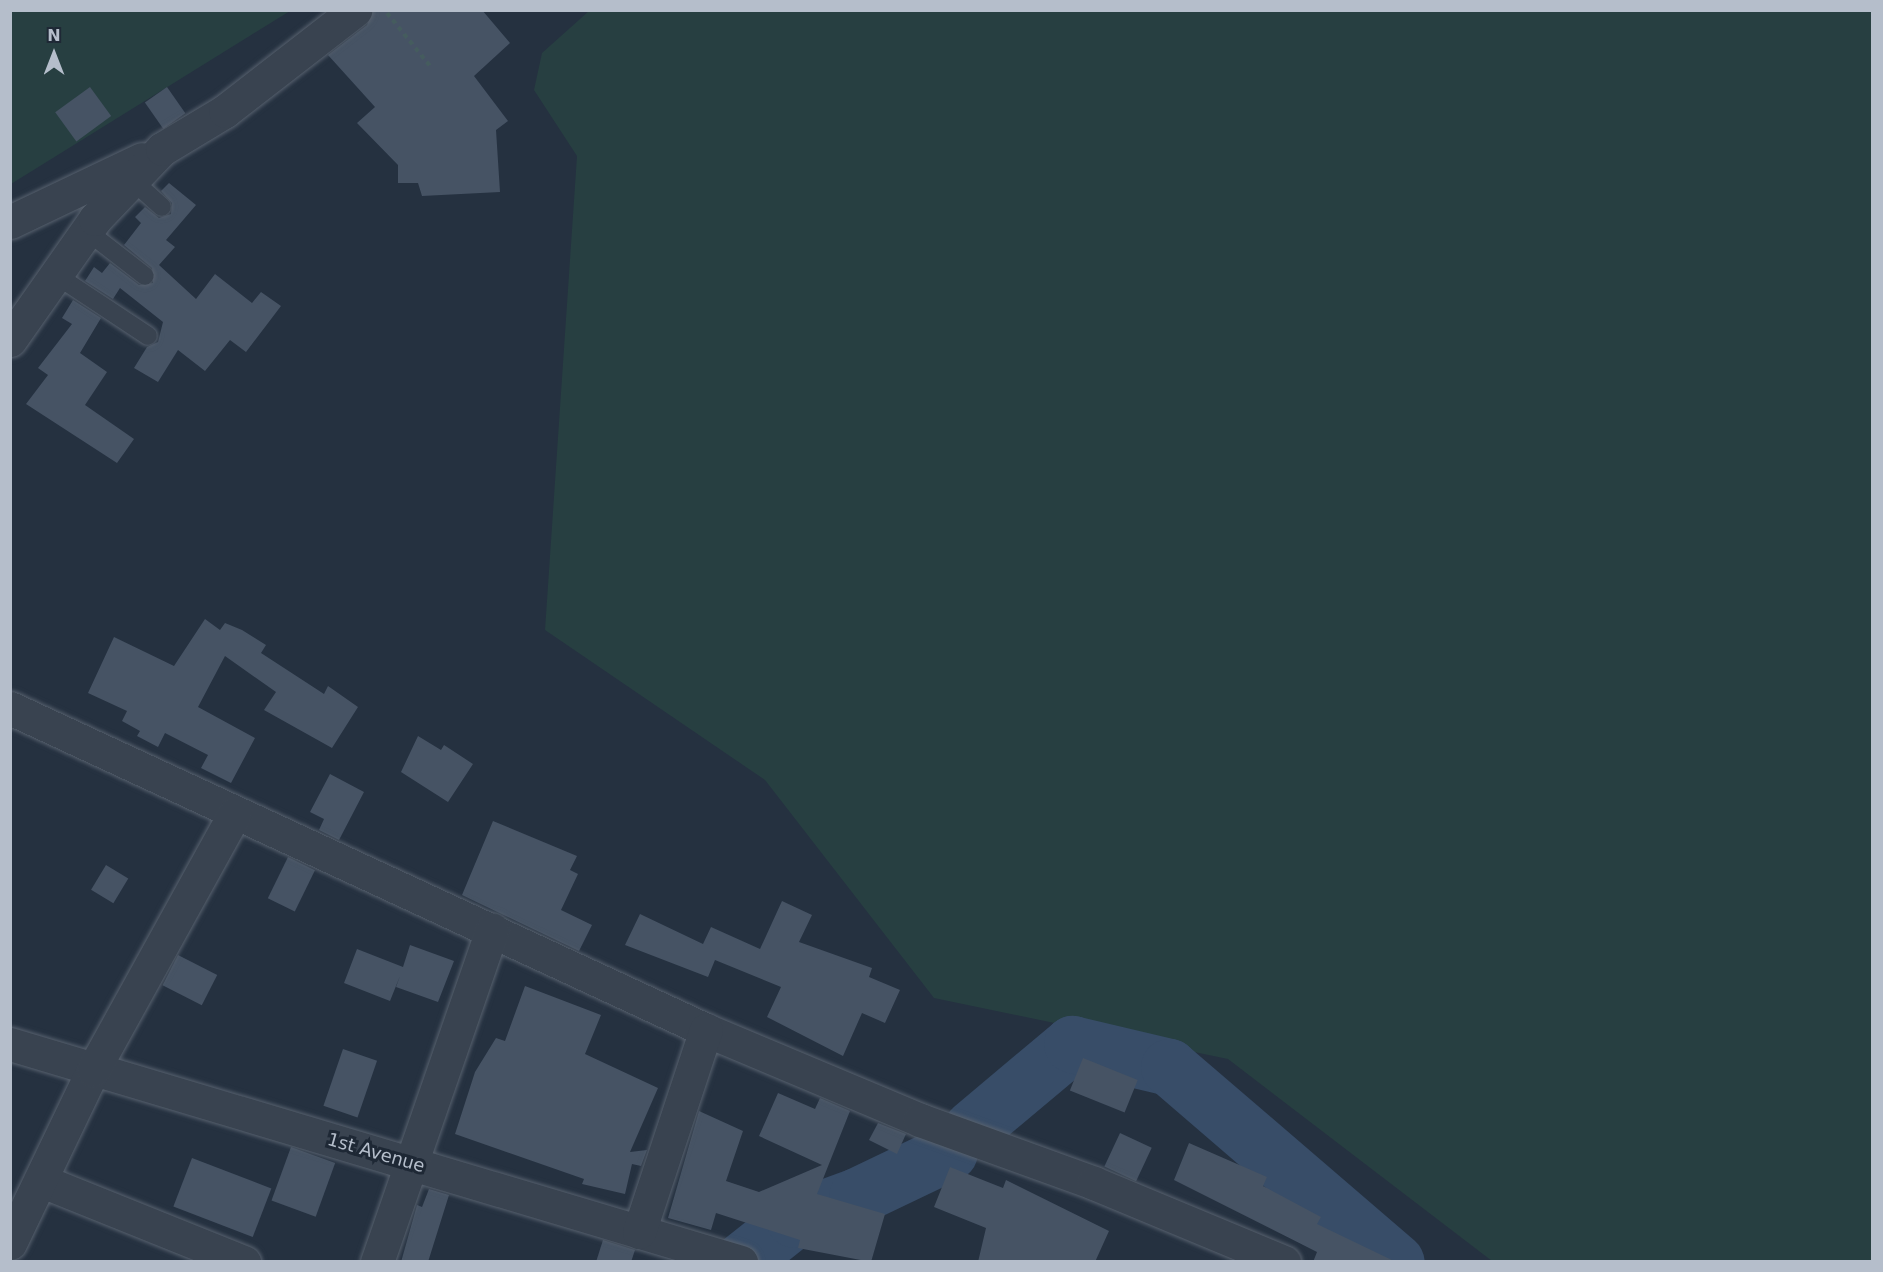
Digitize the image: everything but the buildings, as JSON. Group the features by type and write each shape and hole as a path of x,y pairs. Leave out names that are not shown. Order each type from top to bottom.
{"street":[{"path":"10,222 162,149 225,111 355,10"},
{"path":"10,340 87,231 162,149"},
{"path":"10,708 492,929 706,1030 920,1120 1094,1183 1284,1262"},
{"path":"10,1243 42,1181 93,1070 235,813"},
{"path":"377,1262 492,929"},
{"path":"639,1232 706,1030"},
{"name":"1st Avenue","path":"10,1044 730,1258"},
{"path":"42,1181 244,1262"}],"lane":[{"path":"132,180 162,207"},
{"path":"87,231 145,276"},
{"path":"56,275 148,336"}],"path":[{"path":"385,10 430,66"}],"green space":[{"path":"11,11 290,11 11,184"},
{"path":"589,11 1872,11 1872,1261 1492,1261 1228,1059 934,998 765,780 545,630 577,156 534,90 542,53"}],"waterway":[{"path":"972,1128 1072,1044 1169,1067 1396,1262"},
{"path":"740,1262 794,1219 857,1196 949,1152"}]}
